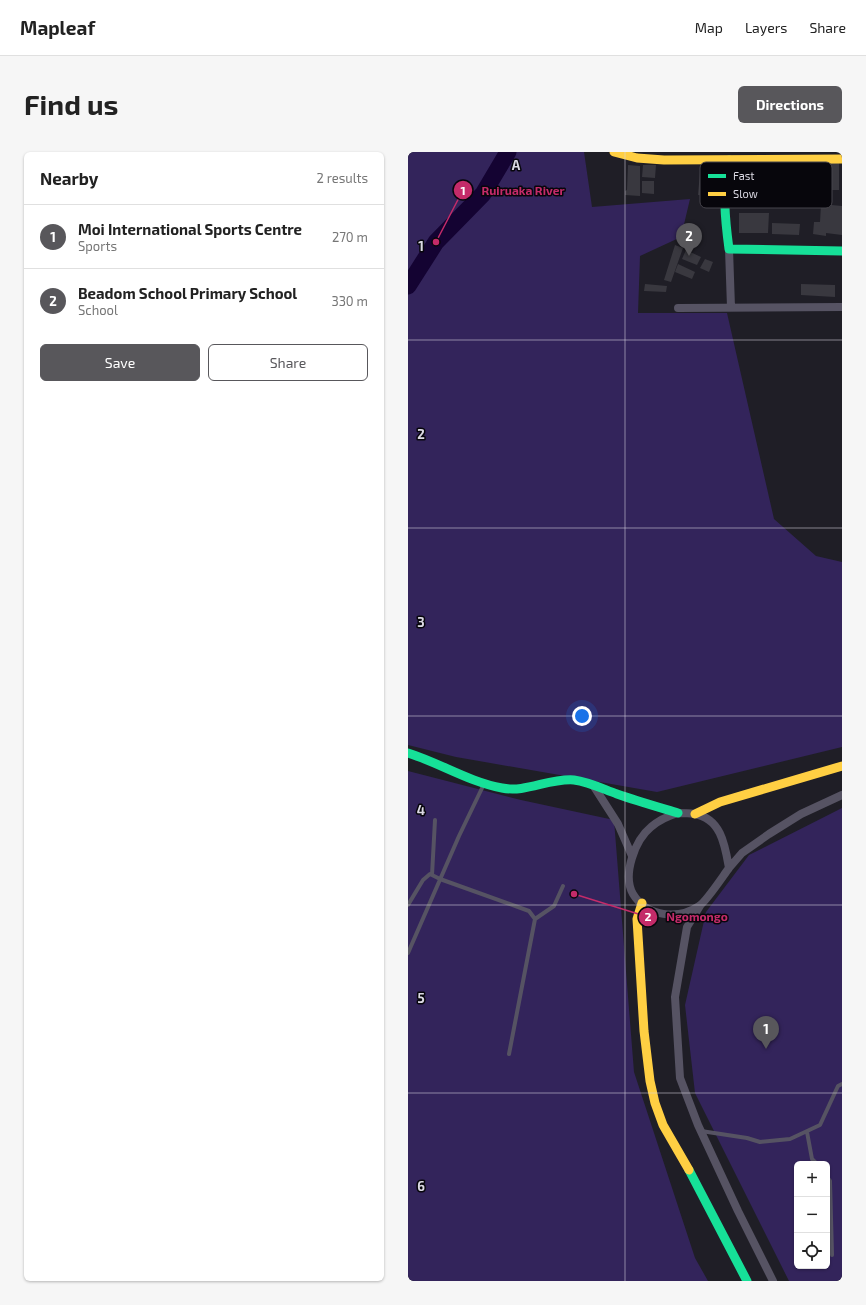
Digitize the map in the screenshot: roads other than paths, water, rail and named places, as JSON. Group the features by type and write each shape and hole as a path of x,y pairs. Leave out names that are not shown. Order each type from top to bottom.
{"street":[{"path":"614,152 641,158 671,160 842,159"},
{"path":"725,208 731,308"},
{"path":"728,248 842,251"},
{"path":"678,308 842,307"},
{"path":"408,753 485,783 506,789 574,780 678,813 695,814 707,819 716,826 726,848 729,868"},
{"path":"695,814 720,802 842,766"},
{"path":"593,785 618,824 632,856"},
{"path":"773,1281 738,1211 701,1131 680,1078 674,997 686,927 729,868 742,853 769,834 801,814 842,795"},
{"path":"678,813 665,817 650,828 638,843 632,856 629,879 633,894 642,903 655,912 670,915 686,912 700,906"},
{"path":"642,903 637,919 644,1031 650,1081 655,1103 663,1125 693,1177 745,1279"}],"lane":[{"path":"408,953 459,836 485,783"},
{"path":"432,875 434,820"},
{"path":"408,905 423,880 428,875 432,875 529,911 536,919"},
{"path":"509,1054 536,919 554,906 564,886"},
{"path":"701,1131 747,1138 760,1142 790,1139 820,1125 838,1086 842,1084"},
{"path":"807,1132 812,1159 814,1161"},
{"path":"830,1180 832,1255"}],"waterway":[{"path":"408,286 436,242 483,194 508,152"}],"place":[{"name":"Ruiruaka River","path":"436,242"},
{"name":"Beadom School Primary School","path":"689,256"},
{"name":"Ngomongo","path":"574,894"},
{"name":"Moi International Sports Centre","path":"766,1049"}]}
